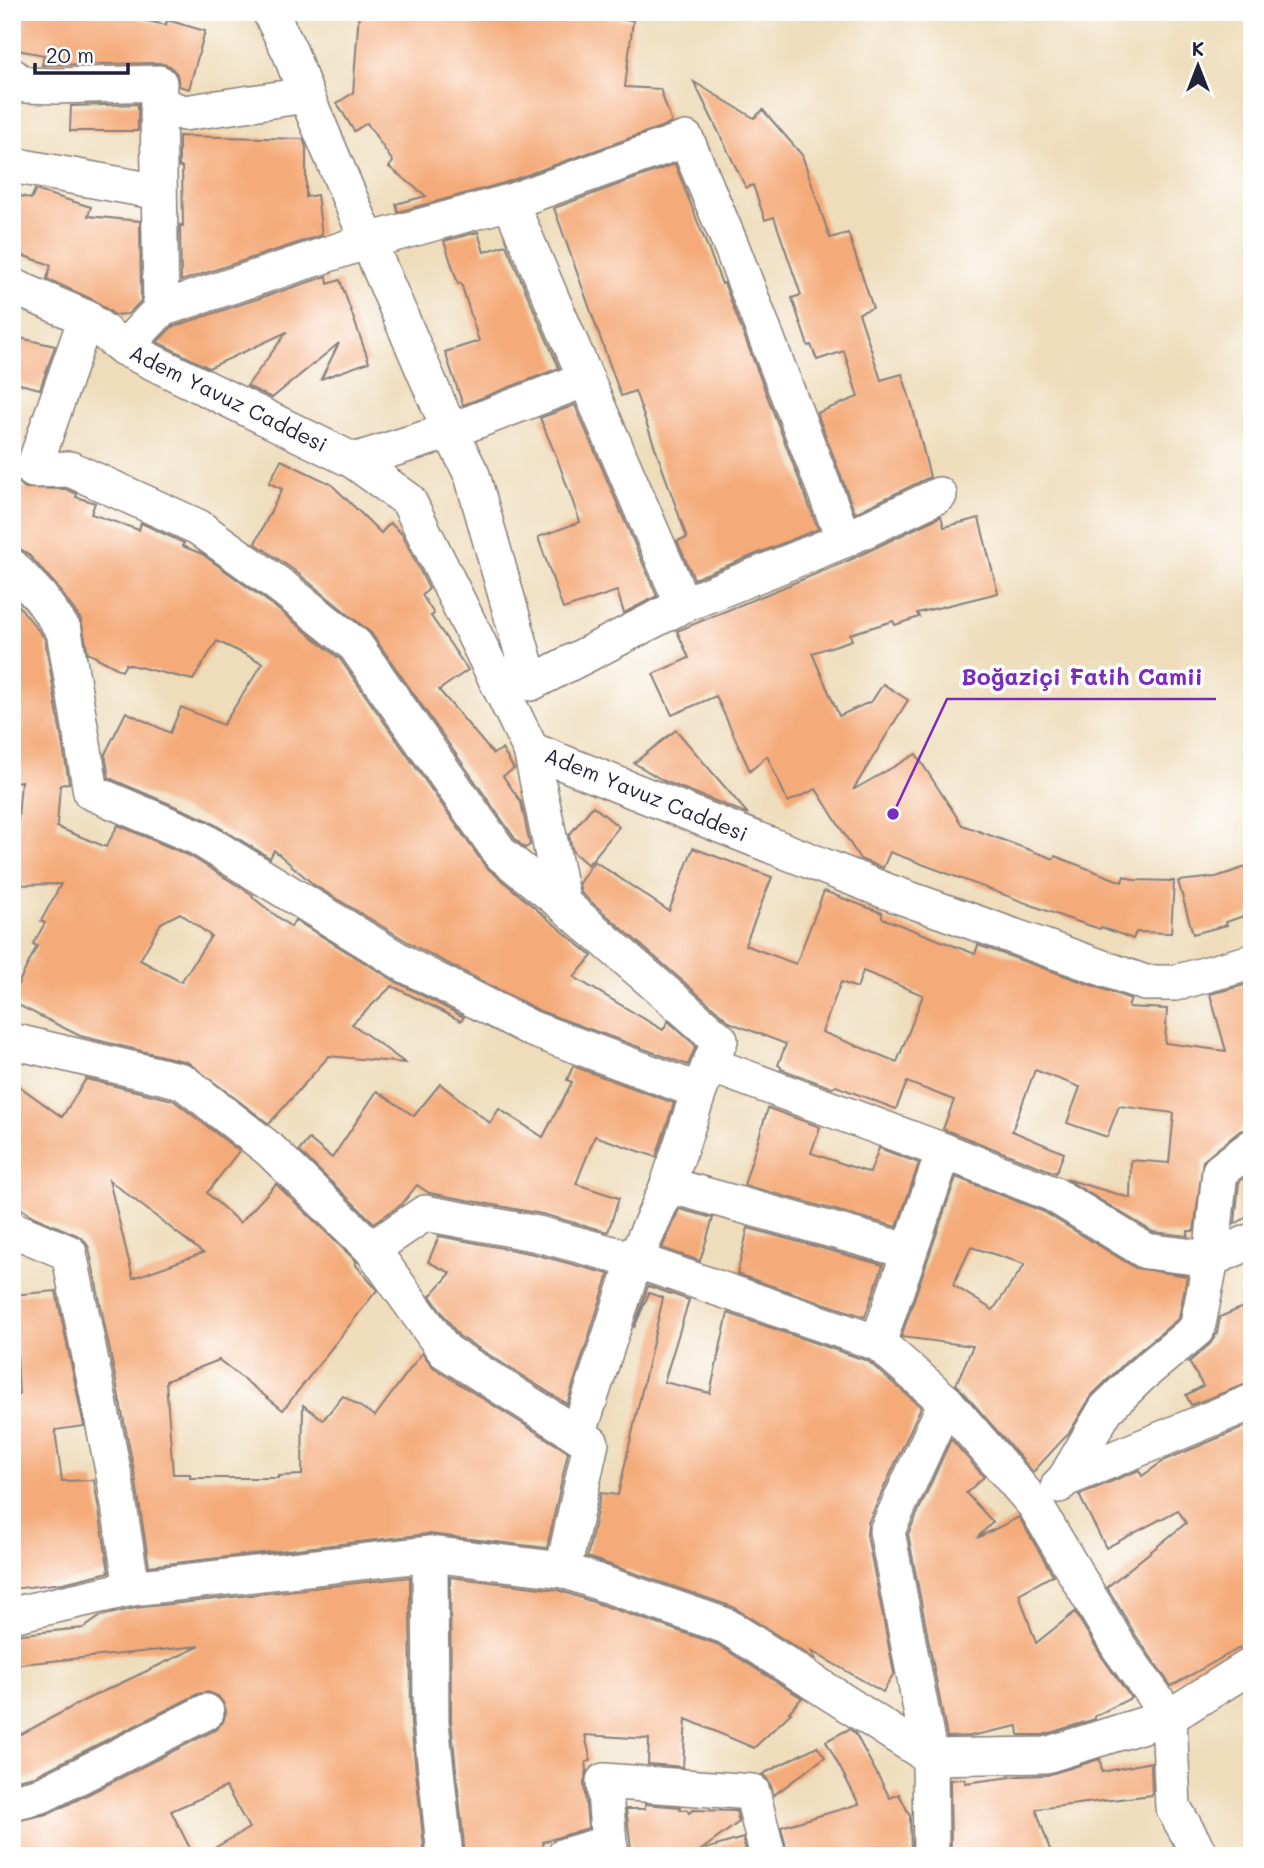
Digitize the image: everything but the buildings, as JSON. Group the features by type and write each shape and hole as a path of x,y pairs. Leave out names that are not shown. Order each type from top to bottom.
{"street":[{"path":"270,12 290,52 450,431 472,475 531,683 683,604 844,540 939,495"},
{"path":"12,76 24,85 159,83 162,309"},
{"path":"158,104 184,113 306,95"},
{"path":"124,348 162,309 368,241 510,202 686,139 732,248 844,540"},
{"path":"12,166 159,192"},
{"path":"510,202 683,604"},
{"name":"Adem Yavuz Caddesi","path":"12,286 86,318 124,348 354,461 408,500 531,750 886,891 1145,983 1175,983 1252,962"},
{"path":"86,318 33,470 70,469 198,527 282,587 355,645 501,854 720,1040 668,1185 635,1260 578,1435"},
{"path":"354,461 450,431 586,379"},
{"path":"12,567 40,597 64,631 91,792 199,838 408,966 532,1029 705,1078 944,1151 1054,1194 1146,1251 1211,1259 1252,1241"},
{"path":"531,750 563,904"},
{"path":"12,1041 181,1081 269,1149 372,1249 445,1350 591,1443 563,1570"},
{"path":"1066,1479 1106,1409 1141,1375 1197,1329 1211,1259 1220,1171 1252,1147"},
{"path":"878,1343 944,1151"},
{"path":"668,1185 908,1251"},
{"path":"372,1249 425,1213 538,1234 635,1260 878,1343 946,1402 1035,1505 1119,1647 1169,1717 1173,1807 1201,1856"},
{"path":"12,1229 69,1253 115,1480 132,1588"},
{"path":"931,1856 930,1757 887,1531 946,1402"},
{"path":"1035,1505 1066,1479 1252,1402"},
{"path":"430,1554 431,1723 444,1856"},
{"path":"12,1615 132,1588 430,1554 563,1570 726,1626 930,1757 1046,1755 1169,1717 1252,1665"},
{"path":"12,1802 42,1794 206,1712"},
{"path":"564,1856 610,1849 604,1781 752,1792 768,1856"}],"place":[{"name":"Boğaziçi Fatih Camii","path":"893,814"}]}
